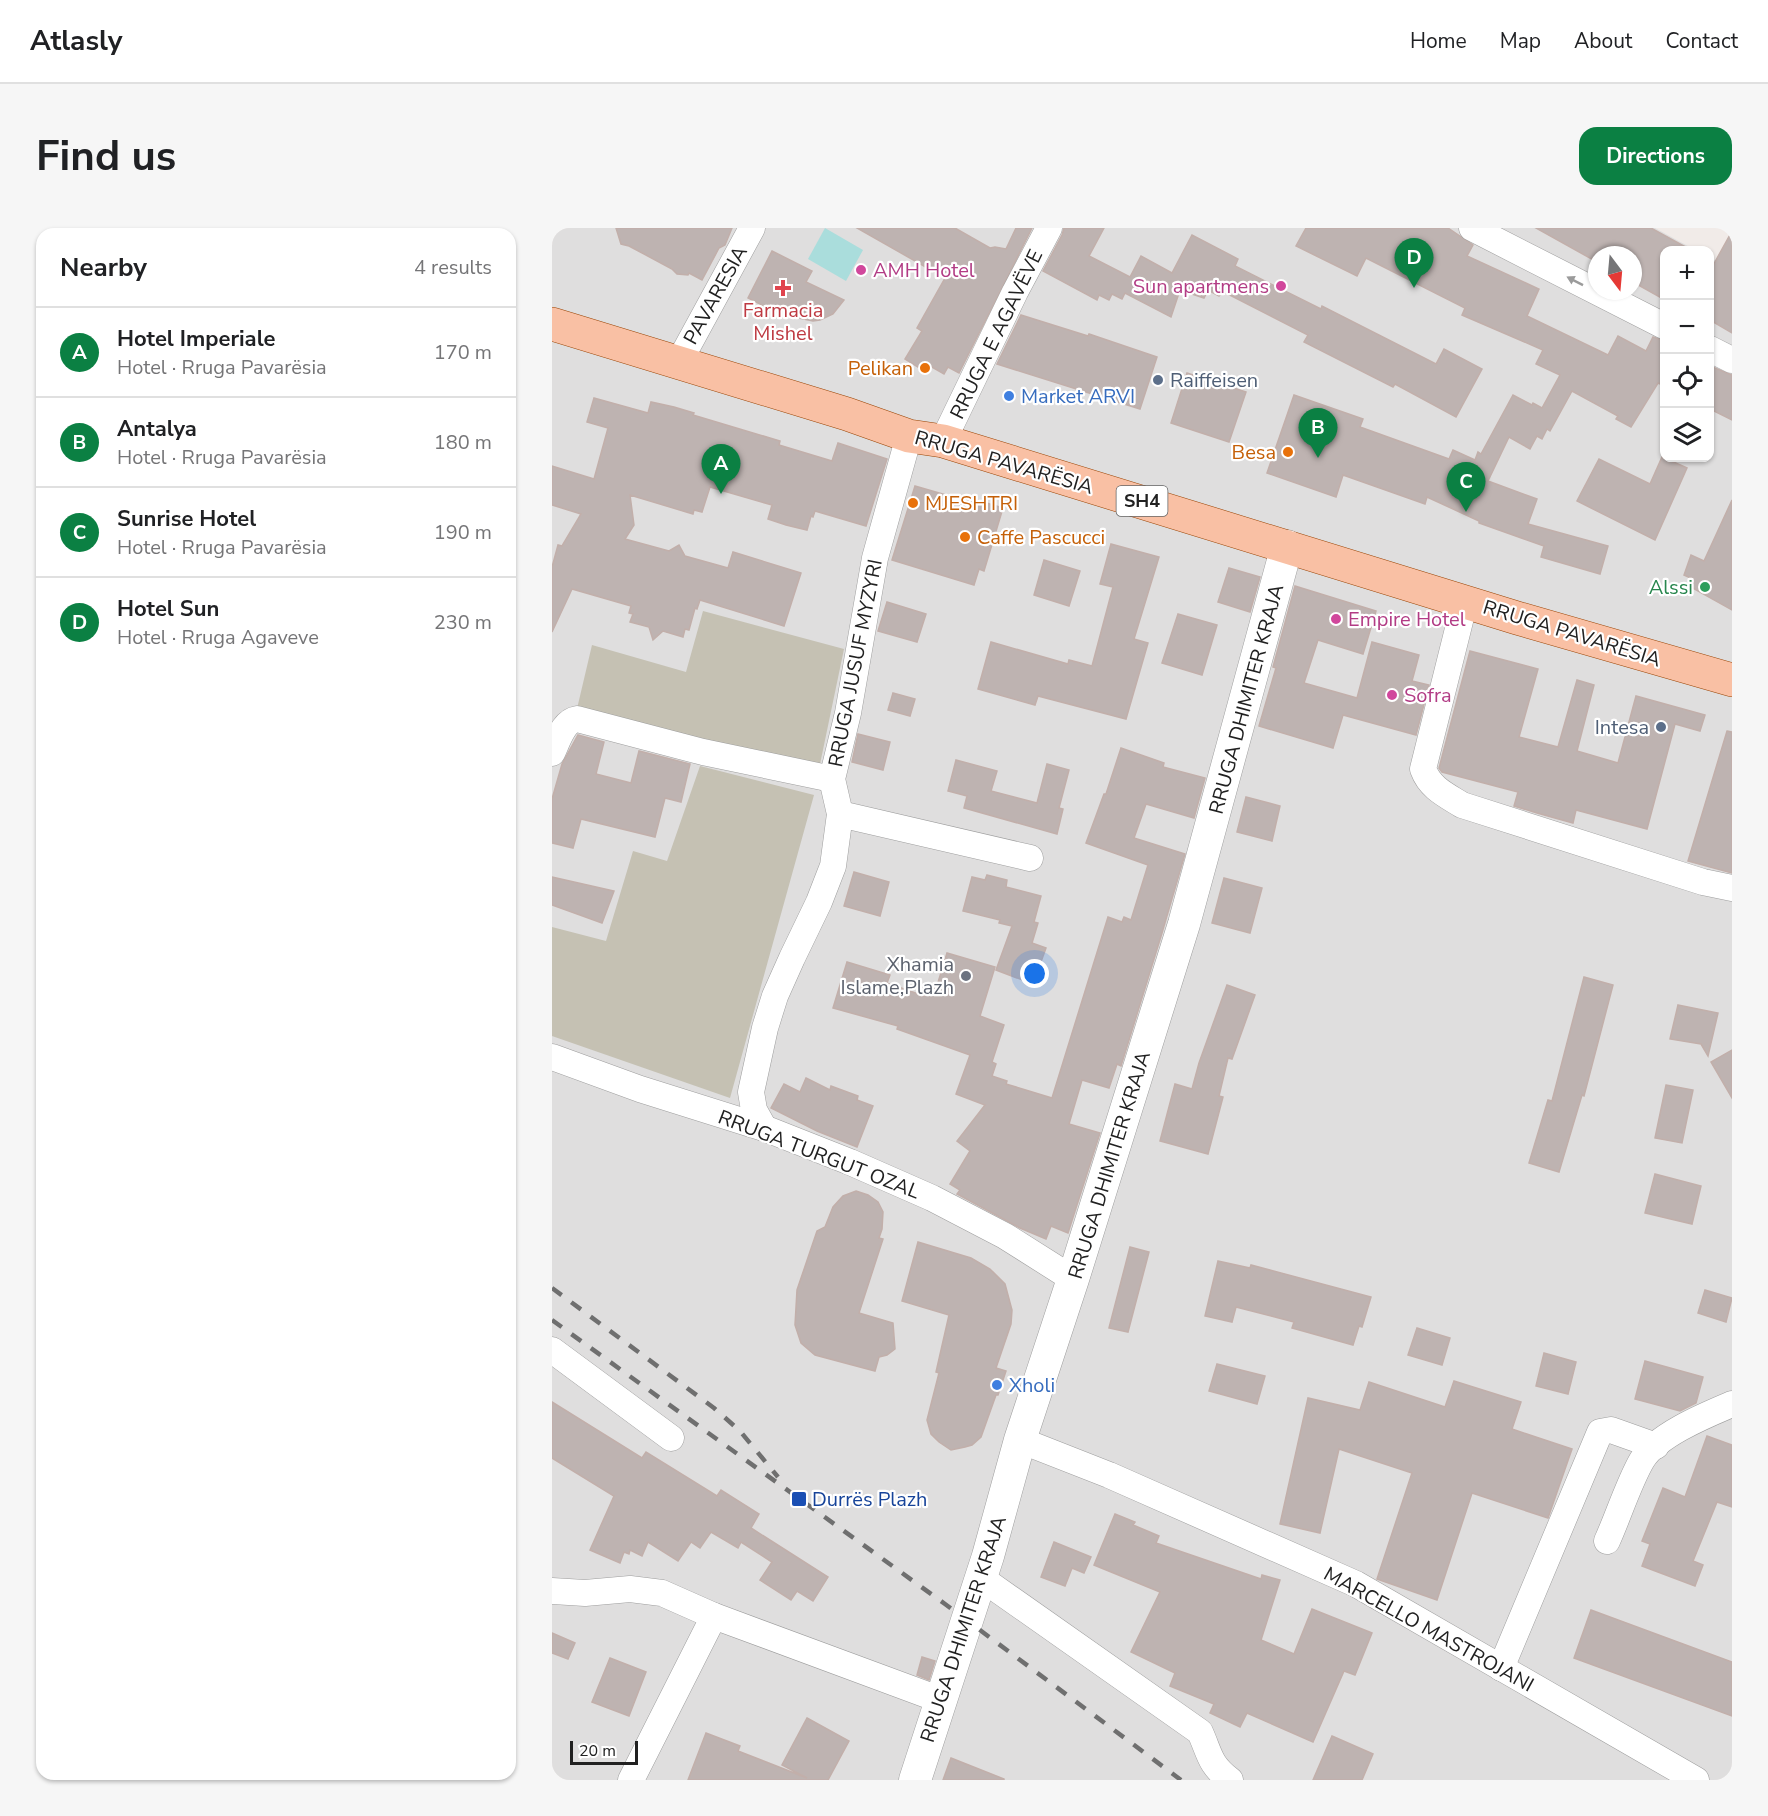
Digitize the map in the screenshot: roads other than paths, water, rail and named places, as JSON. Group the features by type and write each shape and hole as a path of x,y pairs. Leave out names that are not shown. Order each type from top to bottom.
{"main road":[{"name":"RRUGA PAVARËSIA","path":"552,324 847,414 909,436 943,441 1732,680"}],"street":[{"name":"PAVARESIA","path":"678,362 752,228"},
{"name":"RRUGA E AGAVËVE","path":"943,441 1015,292 1049,228"},
{"path":"1472,228 1660,323"},
{"path":"1714,351 1732,360"},
{"name":"RRUGA JUSUF MYZYRI","path":"764,1128 754,1110 751,1092 765,1028 775,996 819,902 833,866 840,814 832,780 848,713 875,558 909,436"},
{"name":"RRUGA DHIMITER KRAJA","path":"915,1780 981,1578 1020,1440 1184,924 1287,546"},
{"path":"1465,601 1423,770 1427,779 1438,790 1462,805 1703,882 1732,888"},
{"path":"552,753 566,725 577,718 703,752 832,780"},
{"path":"840,814 1030,858"},
{"name":"RRUGA TURGUT OZAL","path":"552,1057 640,1089 764,1128 932,1198 1005,1236 1073,1279"},
{"path":"552,1350 671,1438"},
{"path":"1607,1541 1643,1458 1666,1437 1702,1416 1732,1404"},
{"path":"1501,1668 1600,1432 1611,1430 1656,1446"},
{"name":"MARCELLO MASTROJANI","path":"1020,1440 1109,1475 1356,1584 1696,1780"},
{"path":"981,1578 1200,1732 1208,1749 1210,1761 1230,1780"},
{"path":"552,1591 585,1593 630,1589 662,1593 714,1616 941,1700"},
{"path":"631,1780 714,1616"}],"water":[{"path":"825,228 863,250 846,281 808,259"}],"railway":[{"path":"552,1288 714,1408 740,1431 778,1477"},
{"path":"552,1320 945,1604 1181,1780"}],"place":[{"name":"AMH Hotel","path":"861,270"},
{"name":"Sun apartmens","path":"1281,286"},
{"name":"Farmacia Mishel","path":"783,288"},
{"name":"Hotel Sun","path":"1414,288"},
{"name":"Pelikan","path":"925,368"},
{"name":"Raiffeisen","path":"1158,380"},
{"name":"Market ARVI","path":"1009,396"},
{"name":"Besa","path":"1288,452"},
{"name":"Antalya","path":"1318,458"},
{"name":"Hotel Imperiale","path":"721,494"},
{"name":"MJESHTRI","path":"913,503"},
{"name":"Sunrise Hotel","path":"1466,512"},
{"name":"Caffe Pascucci","path":"965,537"},
{"name":"Alssi","path":"1705,587"},
{"name":"Empire Hotel","path":"1336,619"},
{"name":"Sofra","path":"1392,695"},
{"name":"Intesa","path":"1661,727"},
{"name":"Xhamia Islame,Plazh","path":"966,976"},
{"name":"Xholi","path":"997,1385"},
{"name":"Durrës Plazh","path":"799,1499"}]}
